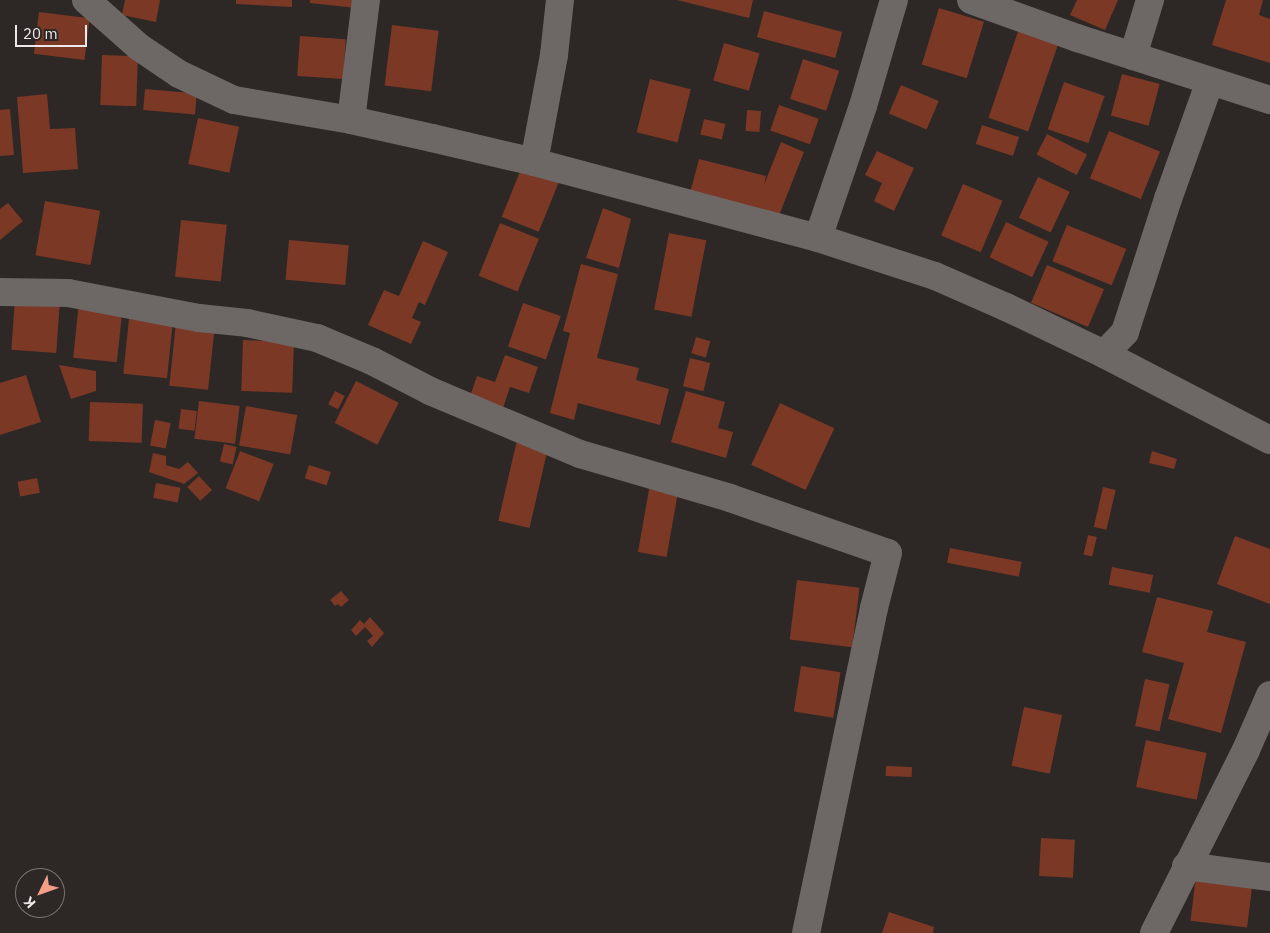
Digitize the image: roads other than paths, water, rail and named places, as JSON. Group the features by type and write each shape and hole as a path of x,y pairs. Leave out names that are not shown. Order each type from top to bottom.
{"street":[{"path":"86,0 139,47 179,74 234,100 351,120 534,162 818,238 935,276 1006,307 1104,354 1270,440"},
{"path":"351,120 366,0"},
{"path":"534,162 554,55 560,0"},
{"path":"818,238 863,106 894,0"},
{"path":"971,0 1133,56 1270,100"},
{"path":"1133,56 1150,0"},
{"path":"1104,354 1125,332 1168,199 1210,81"},
{"path":"0,292 68,293 199,318 247,323 317,338 372,360 439,395 580,454 730,498 888,553 874,608 806,933"},
{"path":"1154,933 1186,866 1246,750 1270,695"},
{"path":"1186,866 1270,878"}]}
